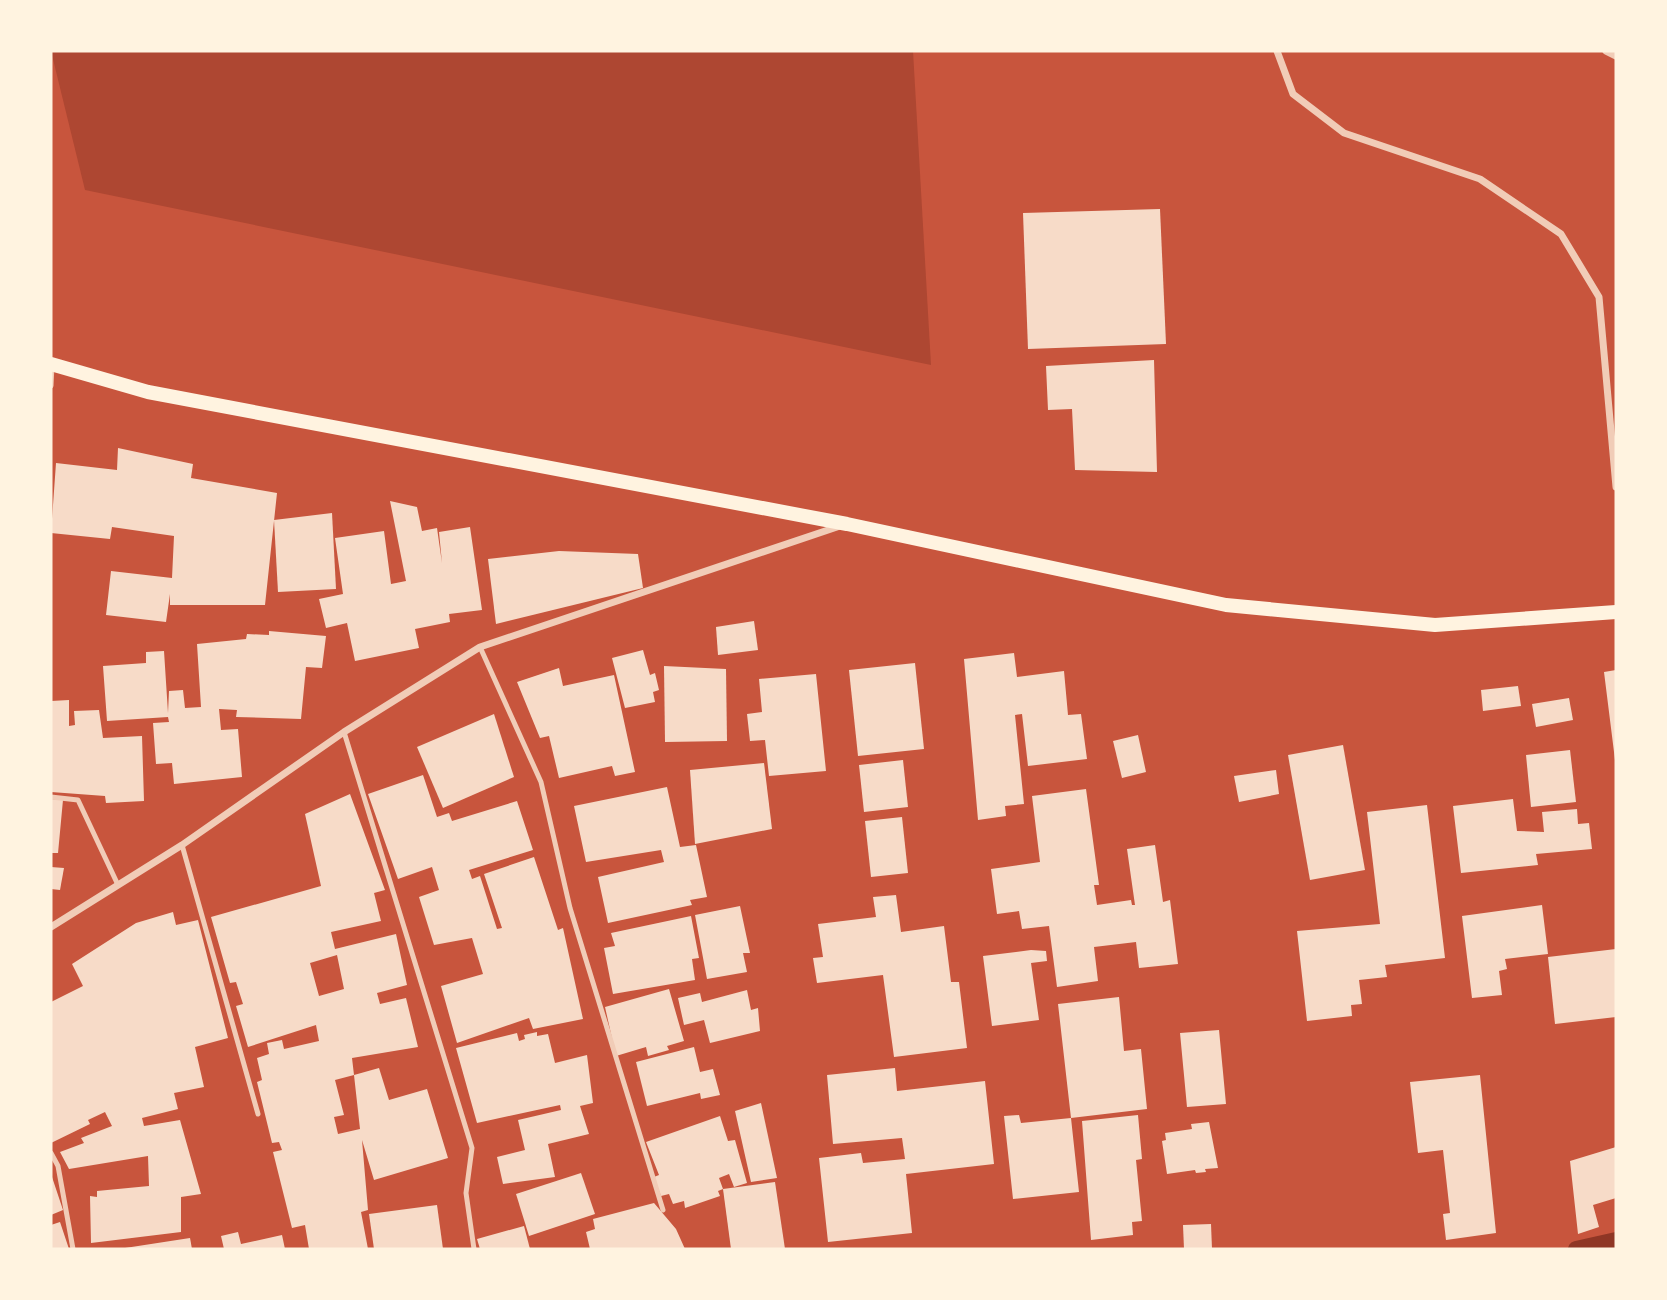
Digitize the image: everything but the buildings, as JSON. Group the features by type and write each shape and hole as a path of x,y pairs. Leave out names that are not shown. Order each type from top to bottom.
{"main road":[{"path":"52,364 148,392 847,524 1227,605 1435,625 1616,612"}],"street":[{"path":"1276,51 1293,94 1344,134 1480,179 1561,234 1599,297 1616,487"},
{"path":"1606,51 1616,56"},
{"path":"51,927 182,845 344,732 480,647 847,524"}],"lane":[{"path":"51,386 52,364"},
{"path":"480,647 541,782 570,908 663,1210"},
{"path":"344,732 472,1148 466,1193 474,1249"},
{"path":"51,797 78,800 118,886"},
{"path":"182,845 258,1114"},
{"path":"51,1153 58,1166 73,1249"}],"shaded area":[{"path":"51,51 913,51 931,365 85,190"}],"waterway":[{"path":"1576,1249 1616,1240"}]}
